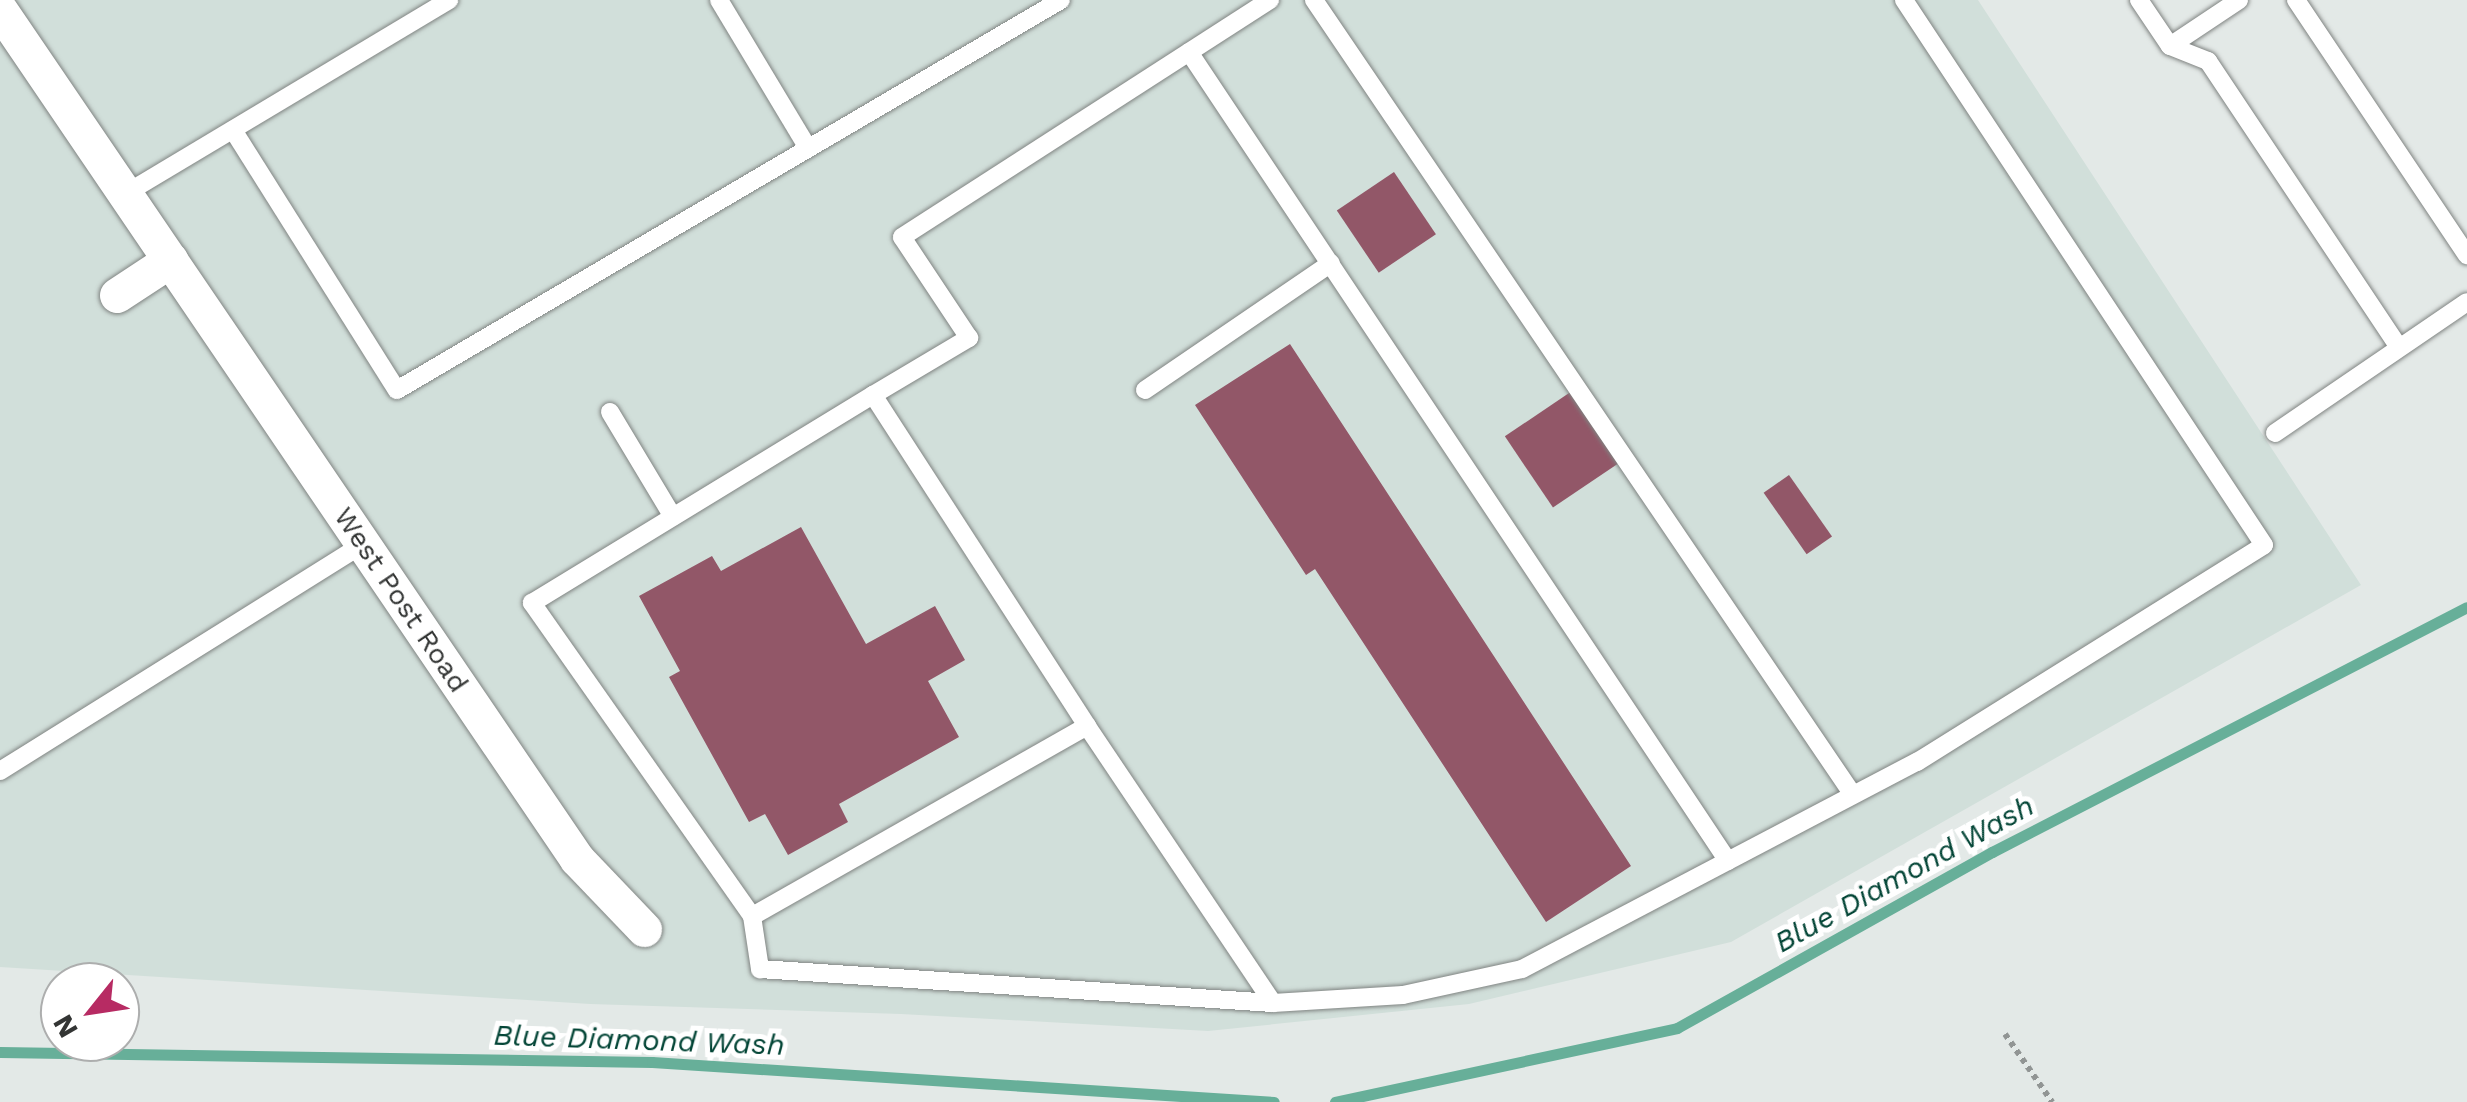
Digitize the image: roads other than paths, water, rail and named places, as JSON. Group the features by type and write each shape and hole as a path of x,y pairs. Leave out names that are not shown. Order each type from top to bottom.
{"street":[{"name":"West Post Road","path":"0,10 577,859 644,930"},
{"path":"116,295 170,260"}],"lane":[{"path":"125,194 450,0"},
{"path":"719,0 808,148"},
{"path":"232,130 396,390 1061,0"},
{"path":"1270,0 902,237 968,338 532,603 752,916 760,969 1273,1003 1403,995 1522,969 1917,762 2264,545 1904,0"},
{"path":"1314,0 1853,795"},
{"path":"2139,0 2170,46 2208,60 2399,347"},
{"path":"2170,46 2239,0"},
{"path":"2296,0 2467,255"},
{"path":"1189,52 1728,861"},
{"path":"1144,390 1331,264"},
{"path":"2275,432 2467,302"},
{"path":"873,395 1087,726 1273,1003"},
{"path":"610,412 673,517"},
{"path":"0,771 362,544"},
{"path":"752,916 1087,726"}],"waterway":[{"name":"Blue Diamond Wash","path":"1335,1102 1677,1028 1992,852 2467,607"},
{"name":"Blue Diamond Wash","path":"0,1052 652,1062 1274,1102"}]}
